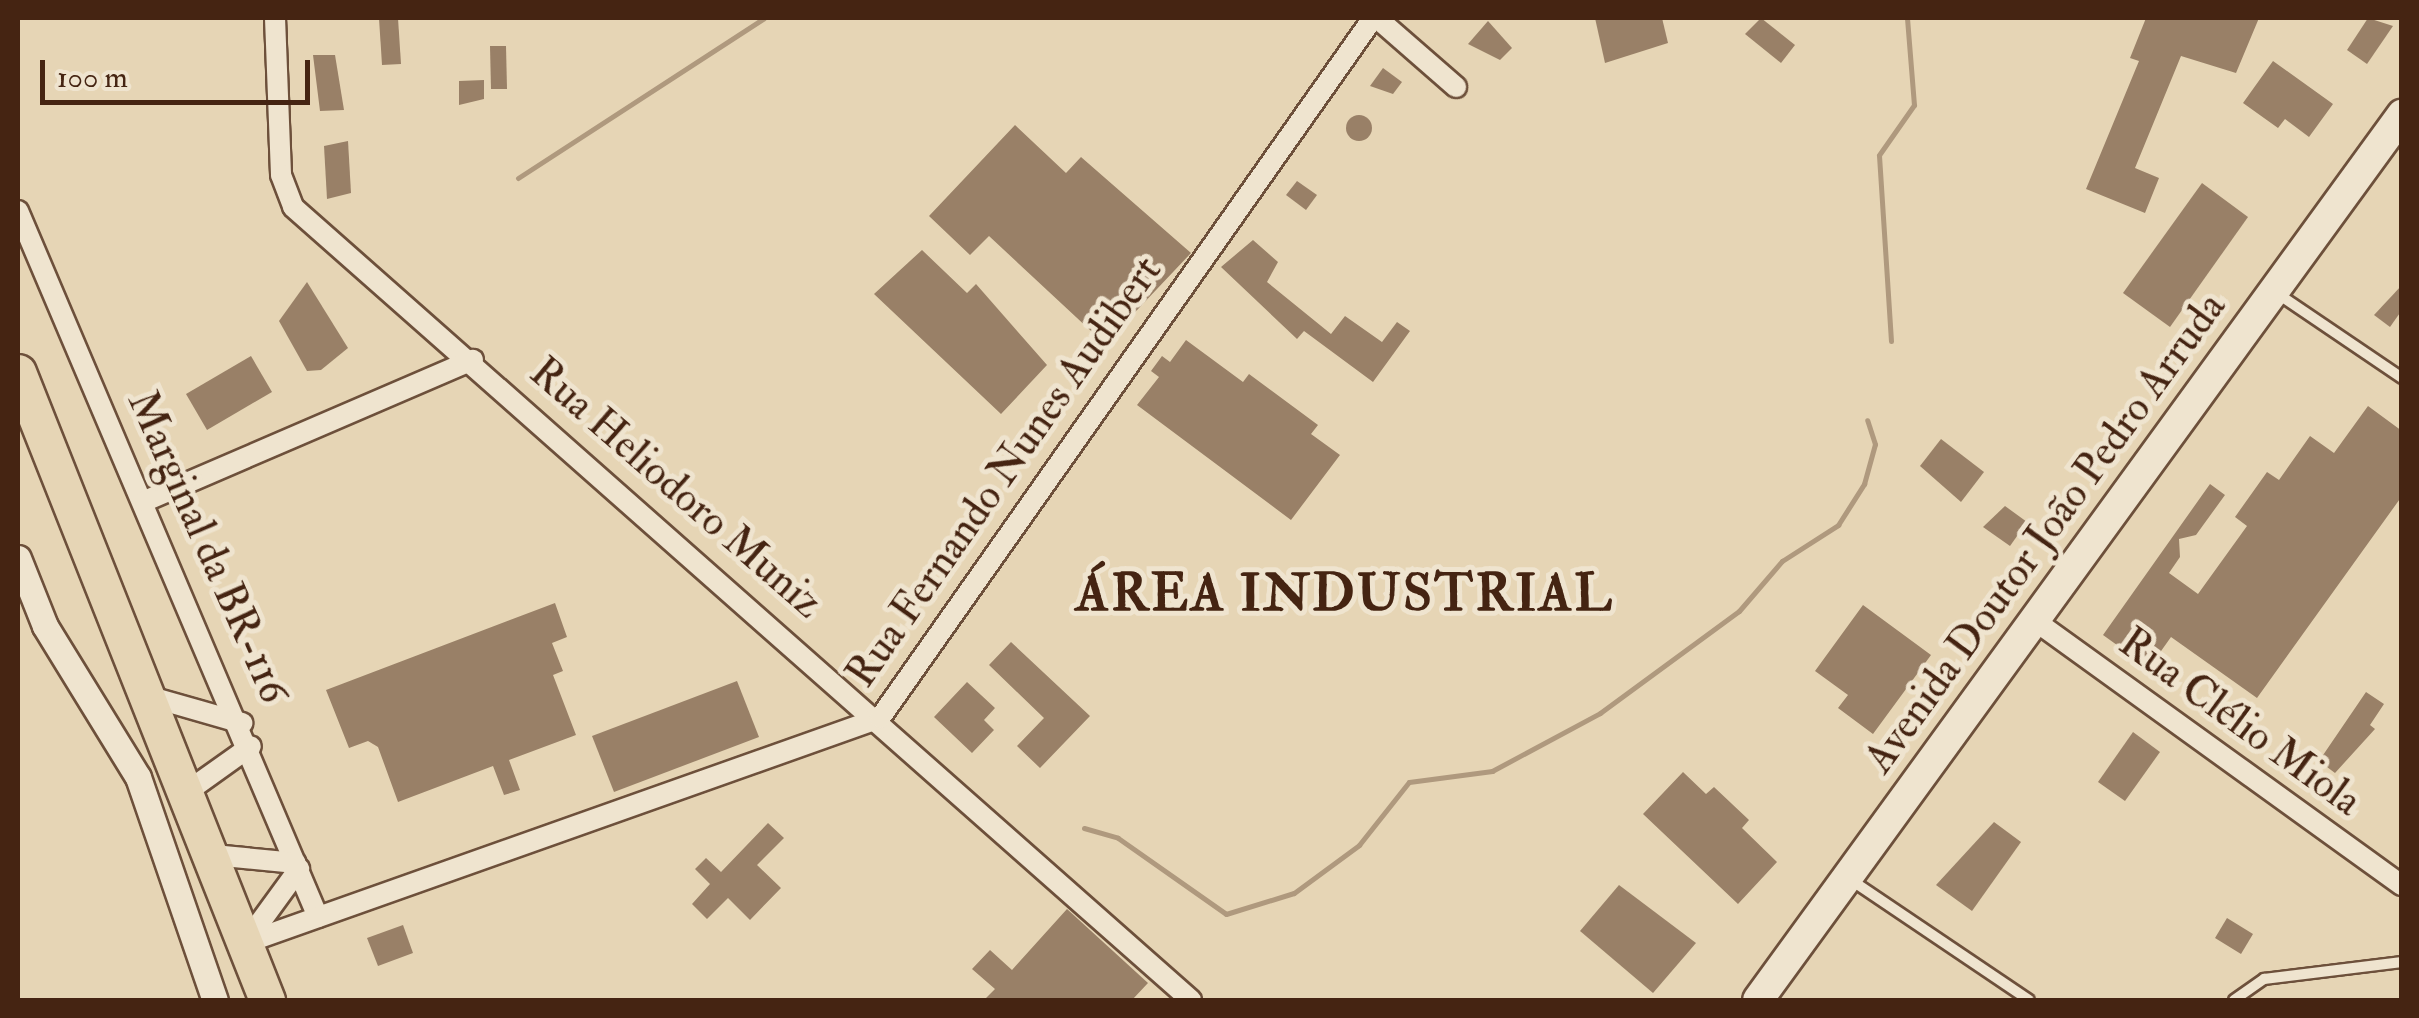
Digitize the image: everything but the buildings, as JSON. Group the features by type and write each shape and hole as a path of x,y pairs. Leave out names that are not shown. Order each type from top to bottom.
{"highway":[{"path":"18,372 188,791 267,1000"}],"main road":[{"name":"Avenida Doutor João Pedro Arruda","path":"1758,1000 2402,115"}],"street":[{"name":"Rua Heliodoro Muniz","path":"275,18 284,192 307,222 474,360 1192,1000"},
{"path":"1375,18 1456,86"},
{"name":"Rua Fernando Nunes Audibert","path":"245,943 880,718 1375,18"},
{"name":"Marginal da BR-116","path":"18,211 242,724 318,917"},
{"path":"144,501 474,360"},
{"path":"18,558 45,626 138,778 215,1000"},
{"name":"Rua Clélio Miola","path":"2034,620 2402,885"},
{"path":"151,698 242,724"},
{"path":"188,791 251,746"},
{"path":"213,855 298,866 245,943"}],"lane":[{"path":"2274,291 2402,378"},
{"path":"1848,877 2029,1000"},
{"path":"2234,1000 2264,979 2402,962"}],"waterway":[{"path":"518,178 764,18"},
{"path":"1891,341 1879,155 1914,105 1907,18"},
{"path":"1084,828 1118,838 1226,914 1294,893 1359,845 1409,782 1492,771 1600,713 1739,611 1782,561 1838,525 1864,484 1875,444 1867,420"}],"district":[{"name":"ÁREA INDUSTRIAL","path":"1345,594"}]}
